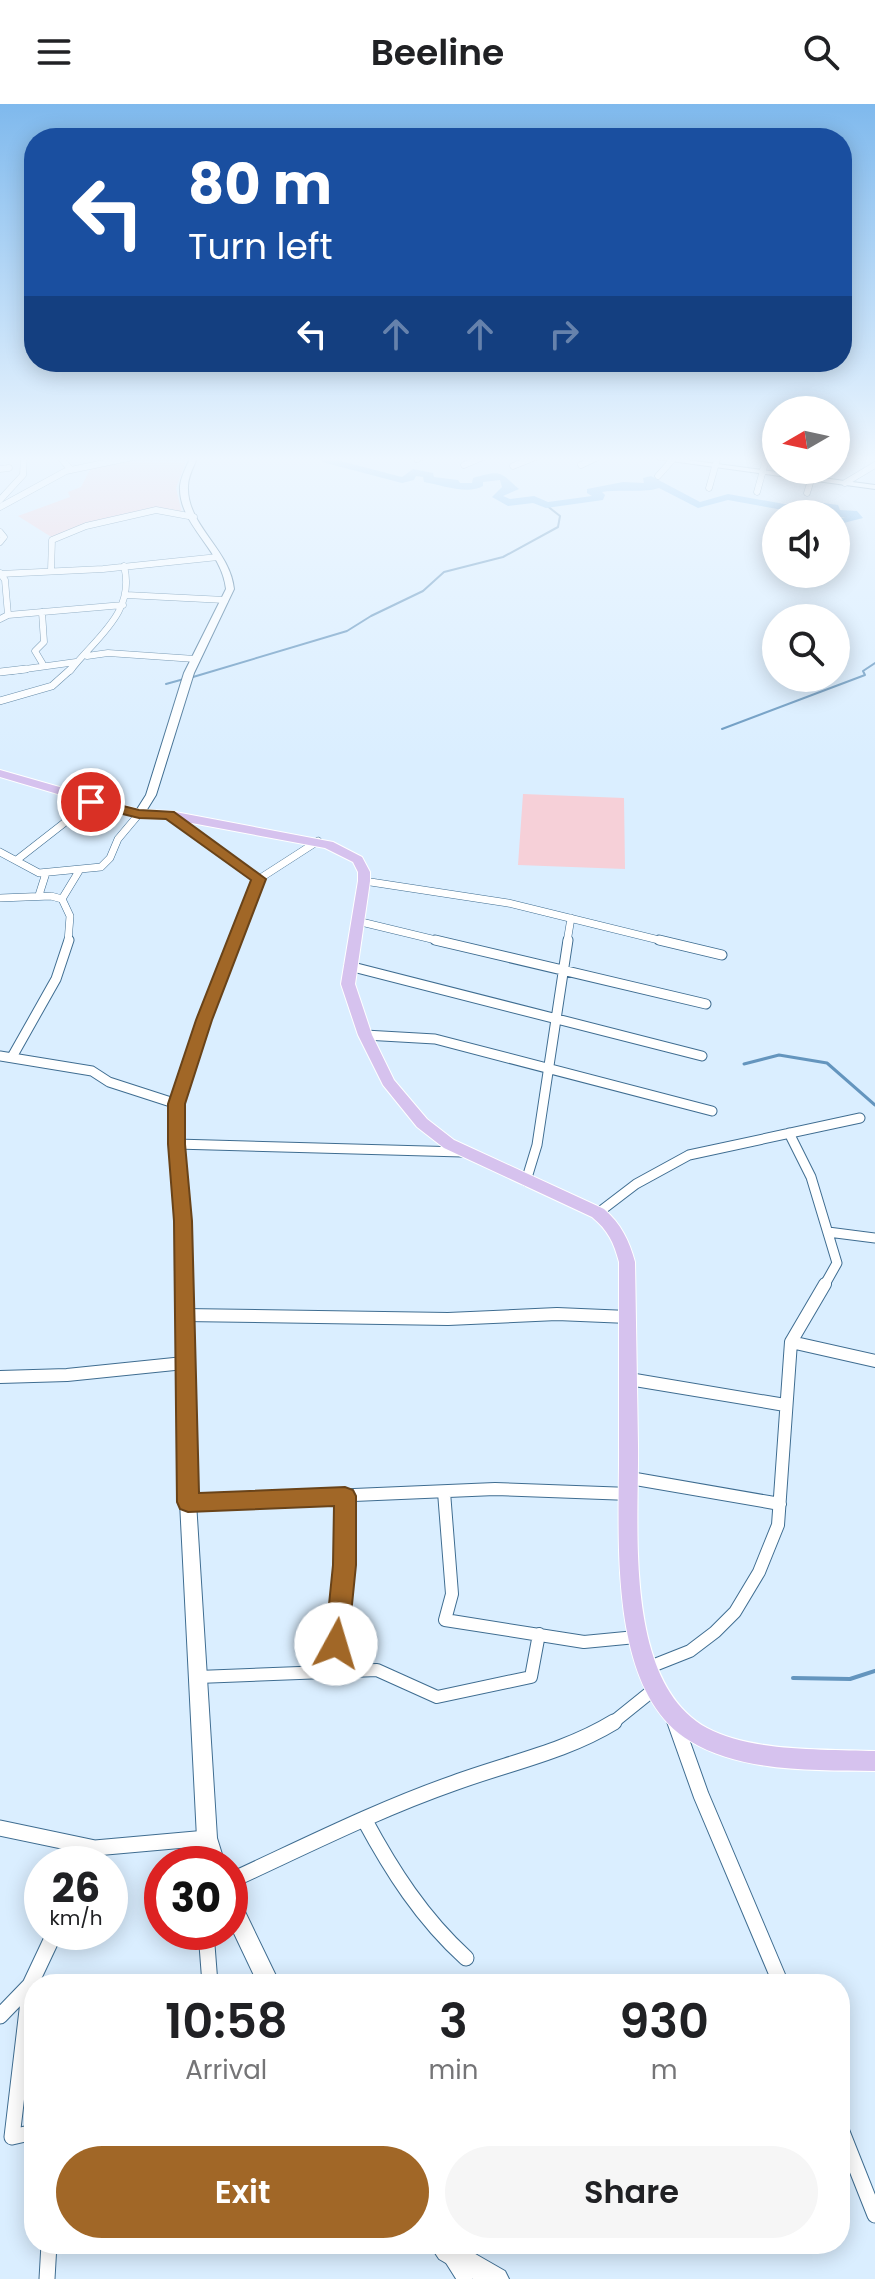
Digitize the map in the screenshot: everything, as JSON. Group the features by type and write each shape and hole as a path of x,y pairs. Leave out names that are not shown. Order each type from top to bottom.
{"main road":[{"path":"0,773 139,814 170,815 318,841 346,851 358,860 364,872 364,881 348,984 365,1035 388,1082 422,1123 464,1152 598,1213 620,1235 627,1262 630,1589 636,1637 657,1687 673,1712 698,1734 757,1753 875,1761"}],"street":[{"path":"51,558 51,570"},
{"path":"8,615 1,574 213,558"},
{"path":"0,852 46,873 58,869 79,871 101,867 110,858 118,839 151,795 195,659 225,600 230,581 218,558"},
{"path":"87,656 123,605 127,574 124,566"},
{"path":"126,595 225,600"},
{"path":"0,619 8,615 123,605"},
{"path":"42,612 44,642 35,651 44,666"},
{"path":"0,672 76,662 87,656 108,653 195,659"},
{"path":"0,701 40,692 61,681 76,662"},
{"path":"18,859 91,802"},
{"path":"170,815 259,879"},
{"path":"209,1846 188,1502 183,1221 176,1144 177,1104 204,1020 259,879 318,841"},
{"path":"62,899 79,871"},
{"path":"39,895 46,873"},
{"path":"364,881 508,903 722,955"},
{"path":"0,898 39,895 62,899"},
{"path":"12,1057 61,967 69,946 70,918 62,899"},
{"path":"526,1181 537,1145 571,918"},
{"path":"357,921 706,1004"},
{"path":"349,966 702,1056"},
{"path":"365,1035 435,1039 712,1111"},
{"path":"0,1056 92,1071 109,1082 177,1104"},
{"path":"598,1213 636,1184 689,1155 860,1118"},
{"path":"647,1668 690,1651 735,1612 759,1572 778,1525 791,1342 837,1263 811,1177 789,1133"},
{"path":"176,1144 464,1152"},
{"path":"828,1232 875,1238"},
{"path":"184,1315 448,1319 557,1314 628,1317"},
{"path":"791,1342 875,1361"},
{"path":"0,1377 67,1375 184,1363"},
{"path":"629,1379 785,1405"},
{"path":"188,1502 630,1486 780,1504"},
{"path":"444,1492 452,1594 445,1620 584,1642 636,1637"},
{"path":"334,1670 344,1565 345,1496"},
{"path":"198,1677 377,1670 437,1697 531,1677 539,1634"},
{"path":"248,1873 364,1819 453,1783 586,1739 628,1713 657,1687"},
{"path":"673,1712 701,1795 777,1974"},
{"path":"364,1819 397,1878 442,1938 466,1958"},
{"path":"0,1828 86,1846"},
{"path":"117,1846 207,1838"},
{"path":"248,1940 264,1974"},
{"path":"35,1974 47,1950"},
{"path":"207,1950 209,1974"},
{"path":"0,2016 24,1991"},
{"path":"24,2036 12,2137 24,2134"},
{"path":"850,2152 875,2215"},
{"path":"47,2279 48,2254"},
{"path":"448,2254 465,2279"},
{"path":"454,2254 497,2279"}],"shaded area":[{"path":"523,794 624,798 625,869 518,865"}],"waterway":[{"path":"193,677 347,631 423,591 444,572 501,558"},
{"path":"722,729 865,675 863,671 875,663"},
{"path":"166,684 184,679"},
{"path":"744,1064 779,1055 827,1063 875,1105"},
{"path":"793,1678 850,1679 875,1671"}],"route":[{"path":"91,802 139,814 170,815 259,879 204,1020 177,1104 176,1144 183,1221 188,1502 345,1496 344,1565 336,1644"}]}
